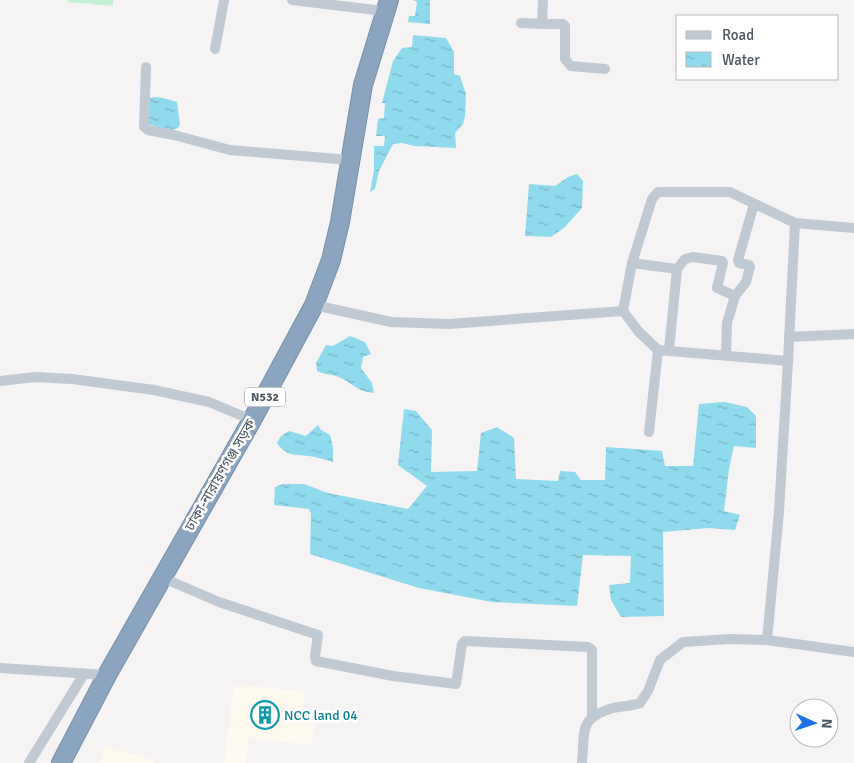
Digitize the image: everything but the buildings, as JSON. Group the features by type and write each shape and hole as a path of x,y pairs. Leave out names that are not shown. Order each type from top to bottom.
{"highway":[{"name":"ঢাকা-নারায়ণগঞ্জ সড়ক","path":"61,763 106,675 252,420 314,305 331,260 340,222 363,85 387,6"}],"street":[{"path":"215,49 224,0"},
{"path":"292,0 387,6"},
{"path":"542,24 543,0"},
{"path":"521,23 563,24 565,26 566,59 568,63 571,66 605,69"},
{"path":"146,67 144,126 148,130 230,150 350,160"},
{"path":"788,362 658,350 639,332 623,311 632,262 652,199 658,192 730,192 795,223 854,228"},
{"path":"726,355 727,323 735,296 746,282 750,267 749,265 739,263 738,260 754,204"},
{"path":"767,640 779,512 795,223"},
{"path":"669,350 678,269 685,259 693,257 722,261 717,288 735,296"},
{"path":"632,262 678,269"},
{"path":"314,305 391,322 449,324 623,311"},
{"path":"789,337 854,334"},
{"path":"649,432 658,350"},
{"path":"0,381 35,377 72,379 154,390 208,402 252,420"},
{"path":"161,577 219,602 318,635 316,661 393,676 456,684 462,644 465,641 588,647 592,650 592,716"},
{"path":"582,763 585,725 592,716 613,708 640,703 648,691 660,660 683,642 722,639 767,640 854,652"},
{"path":"0,668 106,675"},
{"path":"29,763 84,674"}],"shaded area":[{"name":"NCC land 04","path":"234,684 304,692 303,717 316,720 311,745 249,738 246,763 224,763"},
{"path":"105,746 155,761 154,763 99,763"}],"green space":[{"path":"68,0 113,0 113,6 68,2"}],"water":[{"path":"413,0 430,0 430,24 408,22 409,16 415,16 417,2"},
{"path":"413,35 446,38 454,52 454,74 460,76 466,94 463,124 455,133 456,148 415,146 402,143 393,144 379,171 375,189 370,192 374,170 374,146 384,146 385,136 376,136 378,119 384,118 385,103 382,103 393,61 402,48 412,47"},
{"path":"154,97 177,102 180,125 178,128 169,131 148,124 150,98"},
{"path":"577,174 583,181 582,208 565,227 551,237 525,236 529,184 555,186 568,177"},
{"path":"350,336 365,342 371,354 363,357 361,368 372,383 374,393 359,389 338,377 317,371 316,363 326,345 333,346"},
{"path":"725,402 747,407 756,416 756,448 734,446 729,469 724,511 740,515 735,530 708,528 663,532 664,616 621,617 611,600 609,585 630,583 631,556 583,555 577,606 492,602 419,588 310,554 311,514 309,509 274,505 275,487 283,484 304,484 328,493 408,509 427,486 398,465 404,409 416,411 432,430 431,472 477,471 481,433 497,427 514,438 516,479 558,481 560,471 575,472 581,480 605,480 606,447 662,451 665,466 693,466 699,404"},
{"path":"318,425 321,430 330,435 333,447 333,462 312,456 288,453 277,443 281,436 289,431 306,436"}],"place":[{"name":"NCC land 04","path":"265,715"}]}
